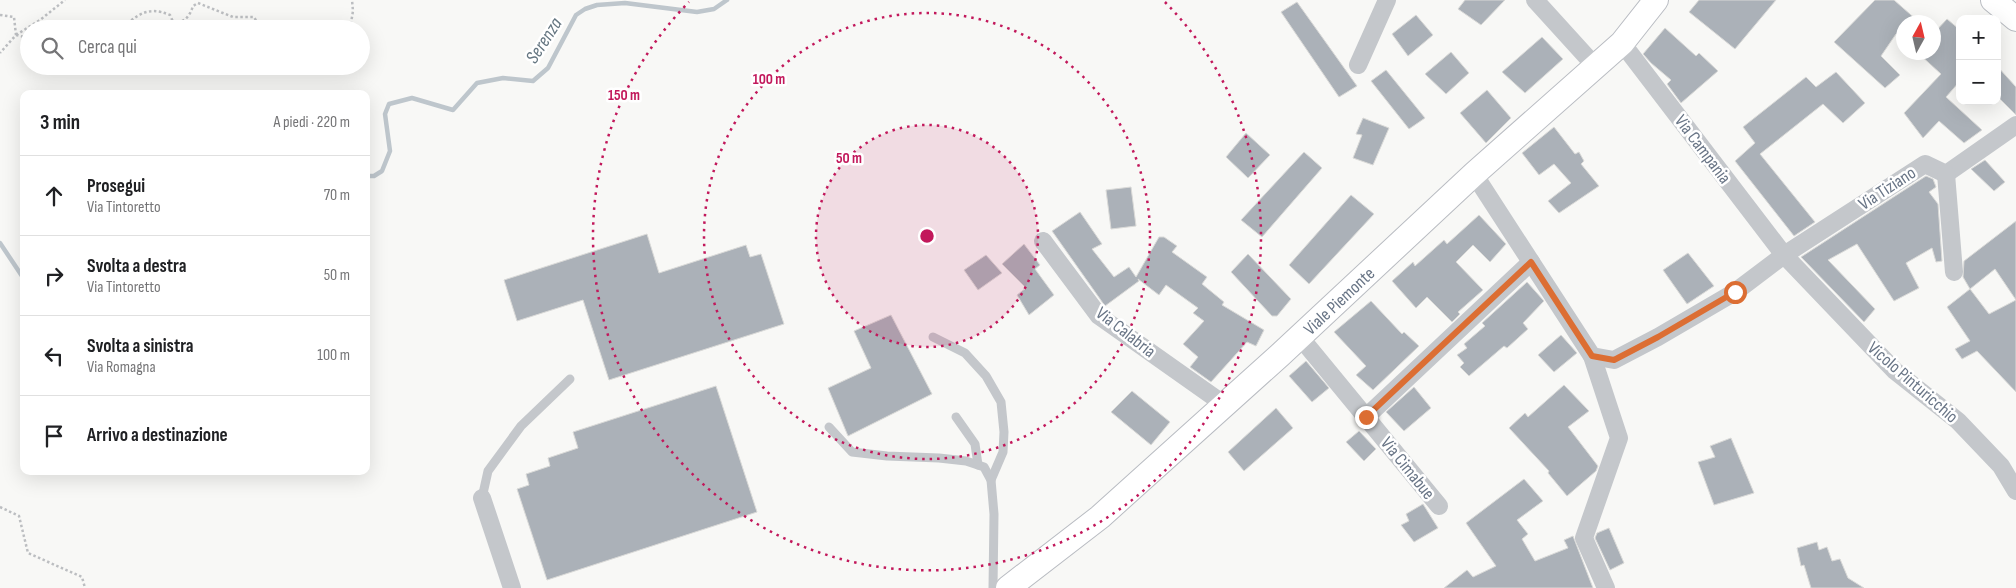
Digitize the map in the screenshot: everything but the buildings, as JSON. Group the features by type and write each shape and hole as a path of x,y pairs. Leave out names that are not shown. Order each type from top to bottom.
{"street":[{"path":"1358,65 1388,0"},
{"path":"1535,0 1594,66"},
{"name":"Viale Piemonte","path":"1008,588 1100,517 1300,337 1474,174 1622,43 1656,0"},
{"name":"Via Campania","path":"1622,43 1784,255"},
{"path":"1954,272 1946,174 2016,125"},
{"name":"Via Tiziano","path":"1784,255 1925,164 1946,174"},
{"path":"1474,174 1592,356 1619,438 1584,538 1606,588"},
{"name":"Via Calabria","path":"1043,241 1099,316 1225,405"},
{"path":"1592,356 1614,360 1735,292 1784,255"},
{"name":"Vicolo Pinturicchio","path":"1784,255 1895,371 1958,421 2001,466 2016,491"},
{"path":"1366,417 1531,262"},
{"name":"Via Cimabue","path":"1300,337 1439,506"},
{"path":"482,498 512,588"}],"lane":[{"path":"932,337 965,353 986,376 1001,402 1004,432 1003,452 991,480"},
{"path":"482,498 488,471 521,426 570,379"},
{"path":"956,417 975,444 978,465"},
{"path":"829,428 852,452 887,456 939,458 984,467 991,480 994,514 992,588"}],"path":[{"path":"40,20 65,0"},
{"path":"352,0 352,20"},
{"path":"185,20 190,16 193,6 198,3 233,17 254,17 256,20"},
{"path":"131,20 137,15 157,10 170,15 172,20"},
{"path":"0,15 14,17 16,35"},
{"path":"0,53 20,32"},
{"path":"16,35 20,36"},
{"path":"0,507 19,516 28,553 82,577 84,588"}],"waterway":[{"name":"Serenza","path":"370,176 374,176 382,171 390,151 385,114 389,104 412,98 453,110 477,83 503,78 533,81 548,68 576,15 585,9 597,5 625,3 697,12 714,9 727,0"},
{"name":"Serenza","path":"0,243 20,273"}],"route":[{"path":"1366,417 1531,262 1592,356 1614,360 1658,337 1735,292"}]}
